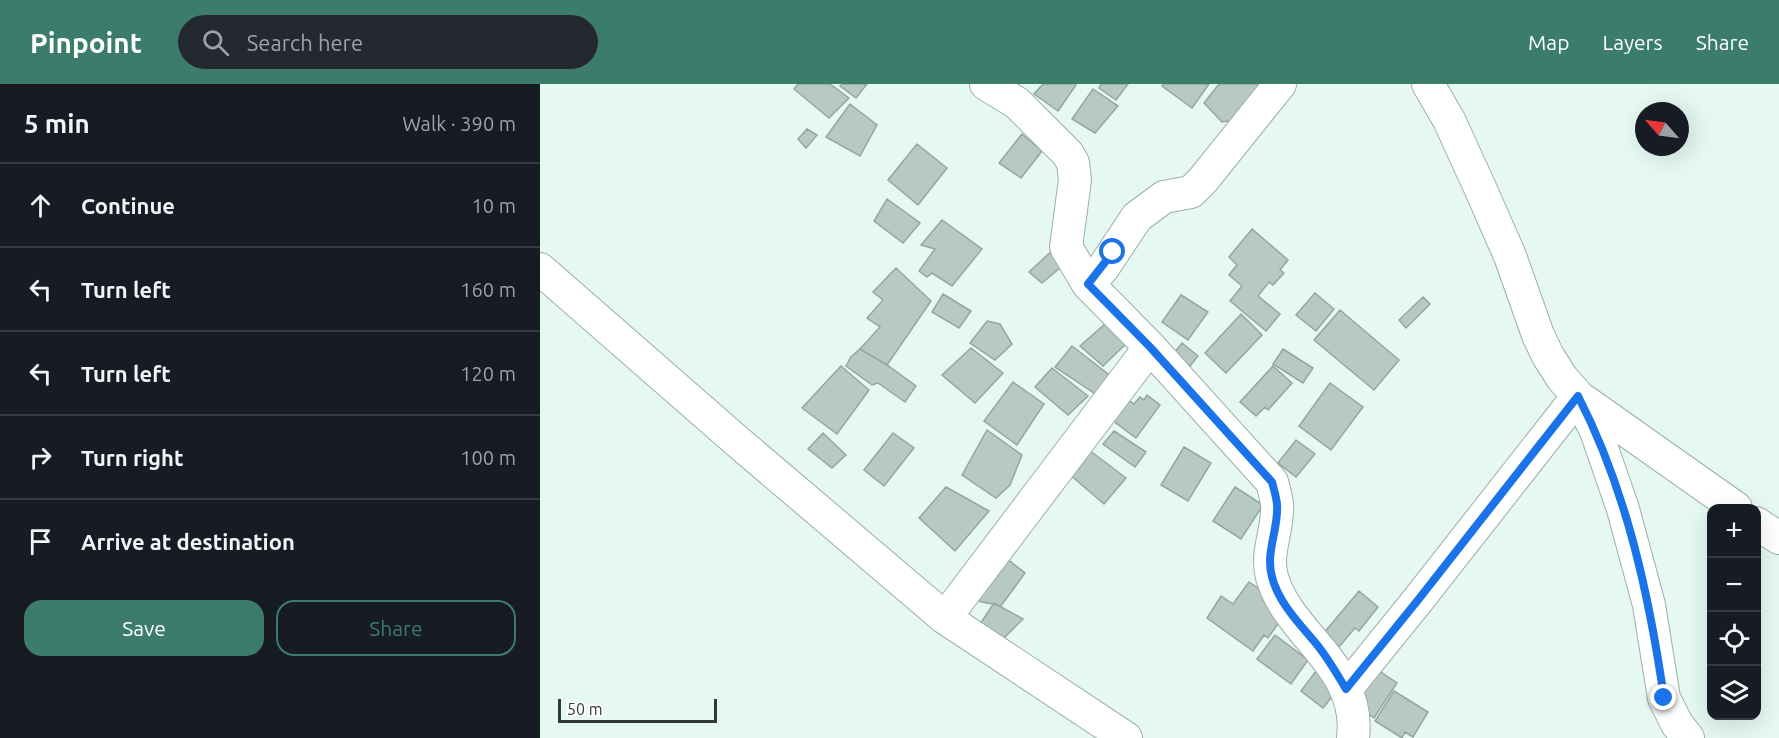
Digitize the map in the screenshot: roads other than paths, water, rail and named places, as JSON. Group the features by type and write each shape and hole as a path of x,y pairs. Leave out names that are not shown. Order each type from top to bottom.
{"street":[{"path":"986,84 1017,103 1068,154 1073,163 1075,180 1066,247 1088,284 1150,347 1272,482 1277,506 1270,561 1272,577 1288,609 1328,660 1346,689 1352,716 1353,738"},
{"path":"1088,284 1103,268 1137,217 1164,198 1191,192 1280,84"},
{"path":"1428,84 1449,120 1481,190 1510,256 1543,346 1562,378 1578,396 1730,504"},
{"path":"540,269 738,442 945,618 1126,738"},
{"path":"945,618 1150,347"},
{"path":"1346,689 1578,396"},
{"path":"1578,396 1600,442 1626,519 1649,605 1664,698 1677,724 1688,738"}]}
